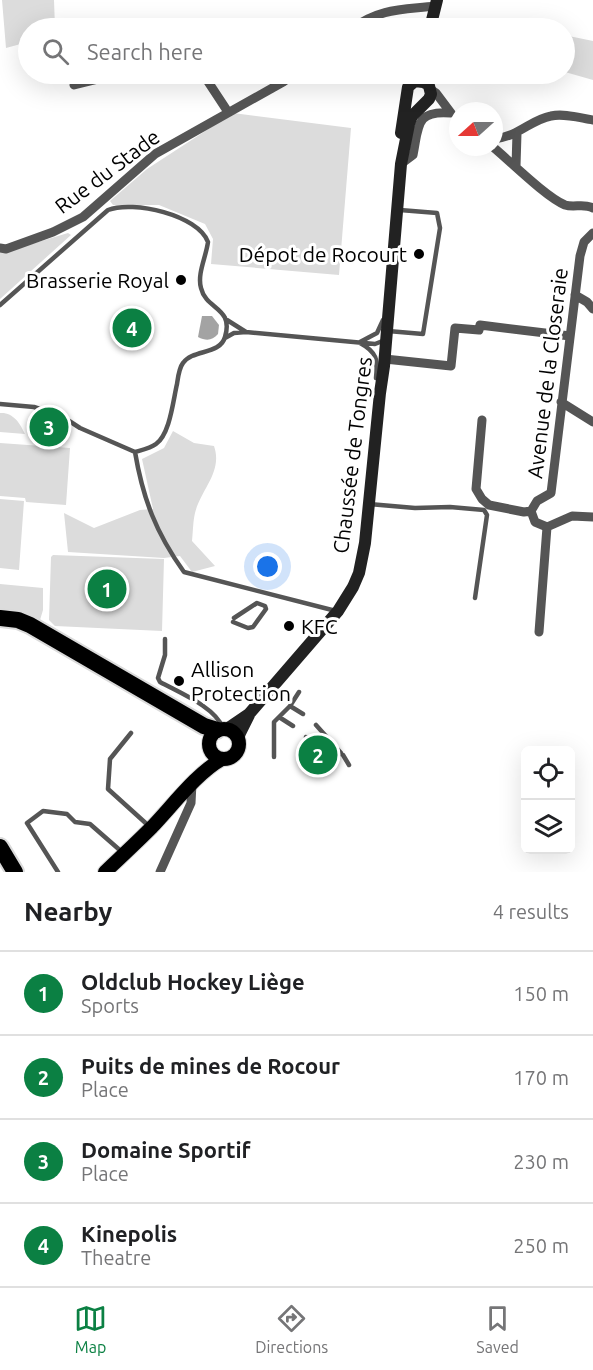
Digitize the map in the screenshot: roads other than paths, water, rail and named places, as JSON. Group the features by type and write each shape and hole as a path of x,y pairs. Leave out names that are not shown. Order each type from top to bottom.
{"highway":[{"path":"0,618 18,620 30,625 221,735"},
{"path":"0,624 28,631 221,735"},
{"path":"0,847 15,872"}],"main road":[{"path":"429,18 436,3"},
{"path":"432,18 436,3"},
{"name":"Chaussée de Tongres","path":"221,735 249,714 338,611 359,573 365,543 385,359 401,164 401,132 408,87 414,84"},
{"name":"Chaussée de Tongres","path":"401,164 409,124 429,99 424,84"},
{"path":"406,96 414,105 424,104"},
{"path":"221,735 214,756 222,759"},
{"path":"105,872 151,828 192,783 212,765 235,754 239,748 221,735"},
{"path":"192,783 221,735"}],"street":[{"path":"368,18 382,12 436,3"},
{"path":"210,84 228,112"},
{"name":"Rue du Stade","path":"0,248 6,249 44,235 83,217 155,154 279,84"},
{"path":"427,84 449,109"},
{"path":"424,104 449,114"},
{"name":"Chaussée de Tongres","path":"401,164 413,155 417,130 423,118 435,112 449,115"},
{"path":"503,137 517,134 548,116 560,114 593,120"},
{"path":"516,166 517,134"},
{"path":"503,155 563,204 593,208"},
{"name":"Avenue de la Closeraie","path":"531,511 537,501 551,493 580,256 584,242 593,233"},
{"path":"575,295 587,302 593,309"},
{"path":"385,359 451,366 455,328 479,330 480,325 570,336"},
{"path":"561,402 593,422"},
{"path":"482,420 476,489 482,500 489,505 524,512 531,511 535,522 547,527 572,516 593,517"},
{"path":"538,632 547,527"},
{"path":"160,872 190,803 192,783"}],"lane":[{"path":"0,305 108,210 147,208 175,216 200,230 206,238 207,248 200,279 201,289 205,297 218,308 226,320 246,332"},
{"path":"0,404 34,407 63,417 80,428 135,452 155,446 165,436 182,364 193,354 215,348 234,333 246,332 375,344 387,335 423,334 440,228 437,213 397,210"},
{"path":"358,342 377,333 388,310"},
{"path":"225,339 226,320"},
{"path":"358,342 372,350 377,358 376,380 380,393"},
{"path":"135,452 139,476 150,513 184,572 338,611"},
{"path":"369,504 484,510 487,515 475,598"},
{"path":"257,603 266,606 253,627 248,628 233,620 257,603"},
{"path":"165,639 165,655 158,678 160,682 218,717 221,735"},
{"path":"274,757 274,722 290,706 299,692"},
{"path":"290,706 303,714"},
{"path":"279,717 293,726"},
{"path":"316,725 349,765"},
{"path":"131,733 110,759 108,789 151,828"},
{"path":"306,737 343,755"},
{"path":"58,872 27,823 43,811 67,814 75,822 90,824 124,853"}],"place":[{"name":"Dépot de Rocourt","path":"419,254"},
{"name":"Brasserie Royal","path":"181,280"},
{"name":"Kinepolis","path":"132,328"},
{"name":"Domaine Sportif","path":"49,427"},
{"name":"Oldclub Hockey Liège","path":"107,589"},
{"name":"KFC","path":"289,626"},
{"name":"Allison Protection","path":"179,681"},
{"name":"Puits de mines de Rocour","path":"318,755"}]}
